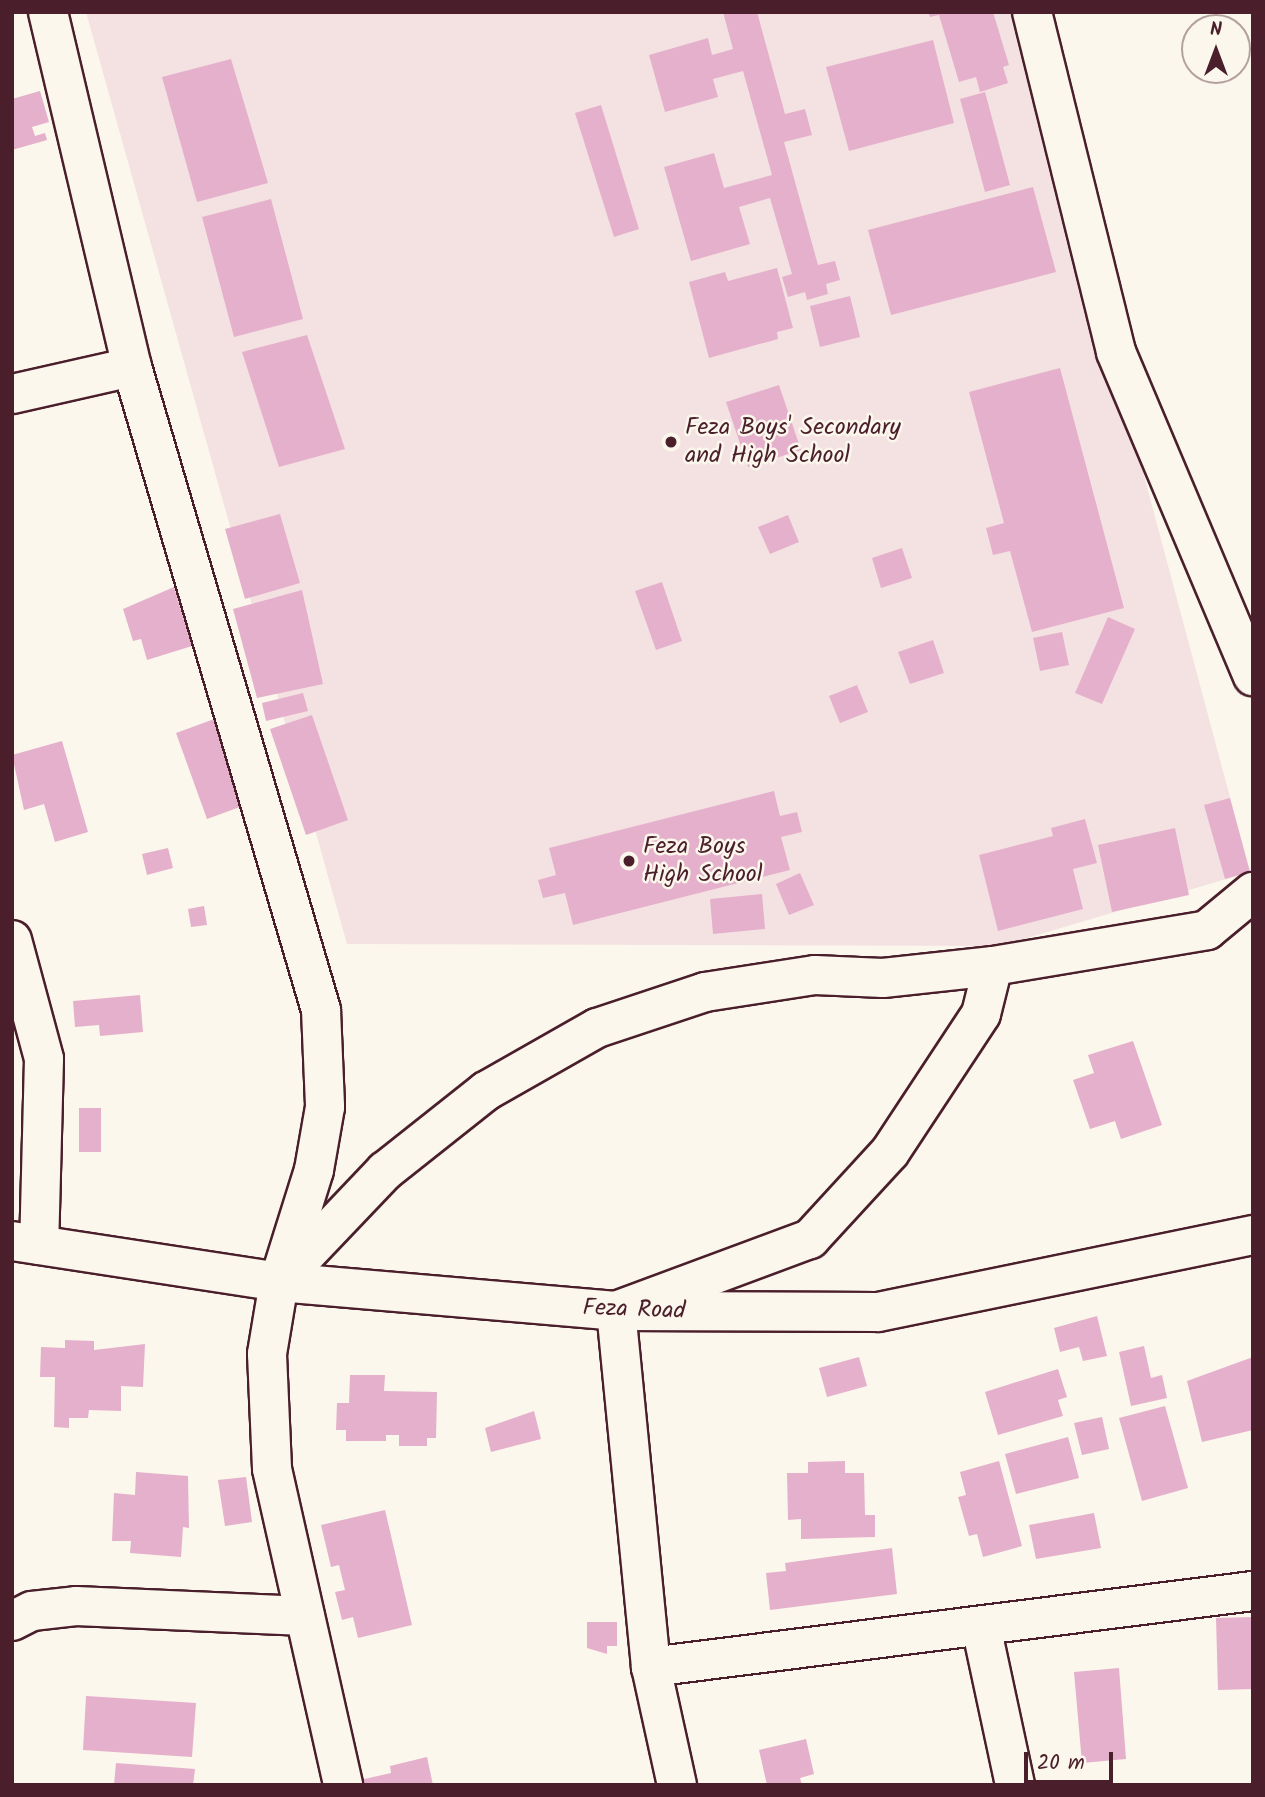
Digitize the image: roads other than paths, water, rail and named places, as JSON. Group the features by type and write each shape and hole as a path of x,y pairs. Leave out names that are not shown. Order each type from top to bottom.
{"street":[{"path":"48,12 132,366 321,1010 323,1119 314,1170 279,1282 267,1354 272,1469 343,1785"},
{"path":"1032,12 1115,352 1253,676"},
{"path":"12,394 132,366"},
{"path":"279,1282 384,1171 486,1091 597,1028 705,992 816,975 883,978 993,966 1207,930 1253,892"},
{"path":"12,940 44,1059 26,1243"},
{"path":"677,1785 651,1667 616,1311 810,1239 890,1152 981,1014 993,966"},
{"name":"Feza Road","path":"26,1243 279,1282 616,1311 878,1312 1253,1235"},
{"path":"651,1667 1253,1591"},
{"path":"12,1621 32,1611 76,1606 305,1616"},
{"path":"981,1626 1015,1785"}],"place":[{"name":"Feza Boys' Secondary and High School","path":"671,442"},
{"name":"Feza Boys High School","path":"629,861"}]}
